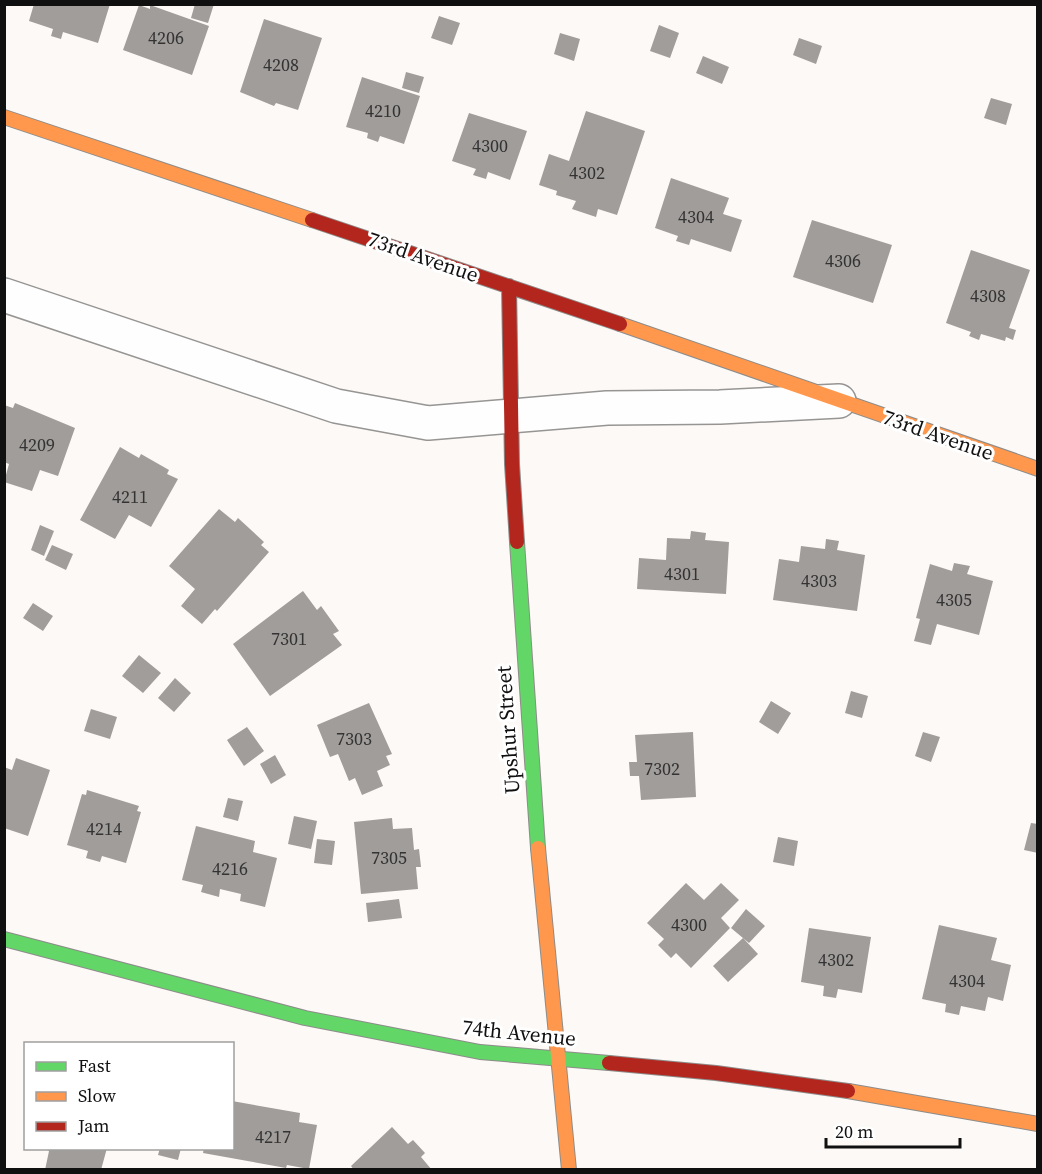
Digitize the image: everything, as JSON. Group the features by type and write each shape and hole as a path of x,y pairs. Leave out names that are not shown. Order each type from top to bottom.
{"street":[{"name":"73rd Avenue","path":"4,117 509,286 1038,469"},
{"name":"Upshur Street","path":"509,286 511,418 524,671 545,942 560,1059 568,1170"},
{"name":"73rd Avenue","path":"4,295 336,406 429,423 511,418 607,408 839,401"},
{"name":"74th Avenue","path":"6,944 305,1018 480,1052 716,1073 881,1095 1038,1124"}],"building":[{"path":"34,4 110,4 98,43 63,32 61,39 51,36 53,29 29,21"},
{"path":"195,4 214,4 208,23 191,18"},
{"path":"139,5 150,9 150,5 209,26 192,75 123,50"},
{"path":"439,16 460,23 452,45 431,38"},
{"path":"264,19 322,38 298,110 276,103 274,106 240,92"},
{"path":"659,25 679,33 670,58 650,51"},
{"path":"560,33 580,39 574,61 554,54"},
{"path":"799,38 822,46 816,64 793,55"},
{"path":"703,56 729,67 722,84 696,73"},
{"path":"406,72 424,77 419,93 402,88"},
{"path":"362,77 420,96 404,144 380,136 378,142 367,138 368,133 346,127"},
{"path":"991,98 1012,104 1006,125 984,118"},
{"path":"586,111 645,131 617,215 598,209 596,217 572,209 576,201 556,195 557,191 539,185 549,154 569,161"},
{"path":"469,113 527,131 510,180 488,172 486,179 473,175 476,169 452,161"},
{"path":"671,178 729,198 723,214 742,220 731,252 691,239 689,245 676,241 678,236 655,228"},
{"path":"812,220 892,245 873,303 793,277"},
{"path":"971,250 1030,270 1009,328 1016,330 1013,340 1006,337 1005,341 981,334 979,340 969,336 971,332 946,323"},
{"path":"15,403 75,428 58,476 40,470 32,491 4,482 9,464 4,462 4,405 13,408"},
{"path":"120,447 139,458 141,454 169,470 167,474 178,479 151,527 129,515 115,539 80,520"},
{"path":"219,509 235,522 238,518 264,542 261,545 269,552 217,611 215,609 202,624 181,606 195,589 169,566"},
{"path":"40,525 54,531 44,556 31,550"},
{"path":"691,531 706,533 705,540 729,542 726,594 637,589 639,558 666,560 667,538 690,539"},
{"path":"826,539 839,541 837,550 865,555 857,611 773,600 779,559 799,562 801,546 825,549"},
{"path":"52,545 73,554 66,570 45,560"},
{"path":"954,563 970,566 967,574 993,581 979,635 937,624 931,645 914,641 920,619 916,618 930,564 952,571"},
{"path":"303,591 317,610 321,606 339,631 333,634 342,645 270,696 233,644"},
{"path":"33,603 53,616 43,631 23,618"},
{"path":"139,655 161,673 143,693 122,676"},
{"path":"175,678 191,693 174,712 158,698"},
{"path":"851,691 868,696 862,718 845,713"},
{"path":"771,701 791,713 778,734 759,722"},
{"path":"369,703 392,754 386,756 390,765 377,771 383,786 362,795 355,778 349,781 338,754 330,757 317,725"},
{"path":"91,709 117,717 110,739 84,731"},
{"path":"247,727 264,751 244,766 227,740"},
{"path":"693,732 696,797 641,800 639,776 630,776 629,762 637,762 635,735"},
{"path":"923,732 940,737 931,762 915,756"},
{"path":"275,755 286,775 271,784 260,764"},
{"path":"16,758 50,770 28,836 4,828 4,767 12,770"},
{"path":"87,790 139,806 137,811 141,812 126,863 102,856 100,862 86,858 88,851 67,845 82,794 86,795"},
{"path":"228,798 243,801 238,821 223,817"},
{"path":"294,816 317,821 311,849 288,844"},
{"path":"392,818 393,829 412,828 414,850 419,849 421,867 416,867 418,889 361,894 354,822"},
{"path":"1031,823 1038,824 1038,853 1024,850"},
{"path":"196,826 255,841 253,852 277,858 265,907 240,901 241,894 220,889 219,897 201,892 203,885 182,880"},
{"path":"778,837 798,841 794,866 773,862"},
{"path":"317,839 335,841 332,865 314,863"},
{"path":"686,883 704,900 721,883 739,900 721,918 730,928 691,968 676,953 671,958 658,945 664,939 647,923"},
{"path":"399,899 402,918 368,922 366,903"},
{"path":"746,909 765,926 749,943 731,928"},
{"path":"939,925 997,938 991,960 1011,965 1003,1001 988,997 985,1011 961,1006 959,1015 945,1012 946,1004 922,999"},
{"path":"809,928 871,937 862,993 838,989 836,998 823,996 824,986 801,982"},
{"path":"743,938 758,954 728,982 713,966"},
{"path":"234,1101 300,1113 299,1122 317,1125 309,1169 287,1165 286,1168 203,1153 204,1150 234,1150"},
{"path":"392,1127 408,1144 413,1140 425,1153 421,1157 432,1170 354,1170 351,1166"},
{"path":"47,1150 106,1150 101,1170 45,1170 49,1151"},
{"path":"159,1150 180,1150 178,1160 158,1155"}],"traffic: fast":[{"path":"517,542 538,848"},
{"path":"4,939 305,1018 480,1052 609,1063"}],"traffic: slow":[{"path":"4,117 312,220"},
{"path":"620,324 1038,469"},
{"path":"538,848 569,1170"},
{"path":"848,1091 1038,1124"}],"traffic: jam":[{"path":"312,220 620,324"},
{"path":"509,286 512,464 517,542"},
{"path":"609,1063 716,1073 848,1091"}]}
